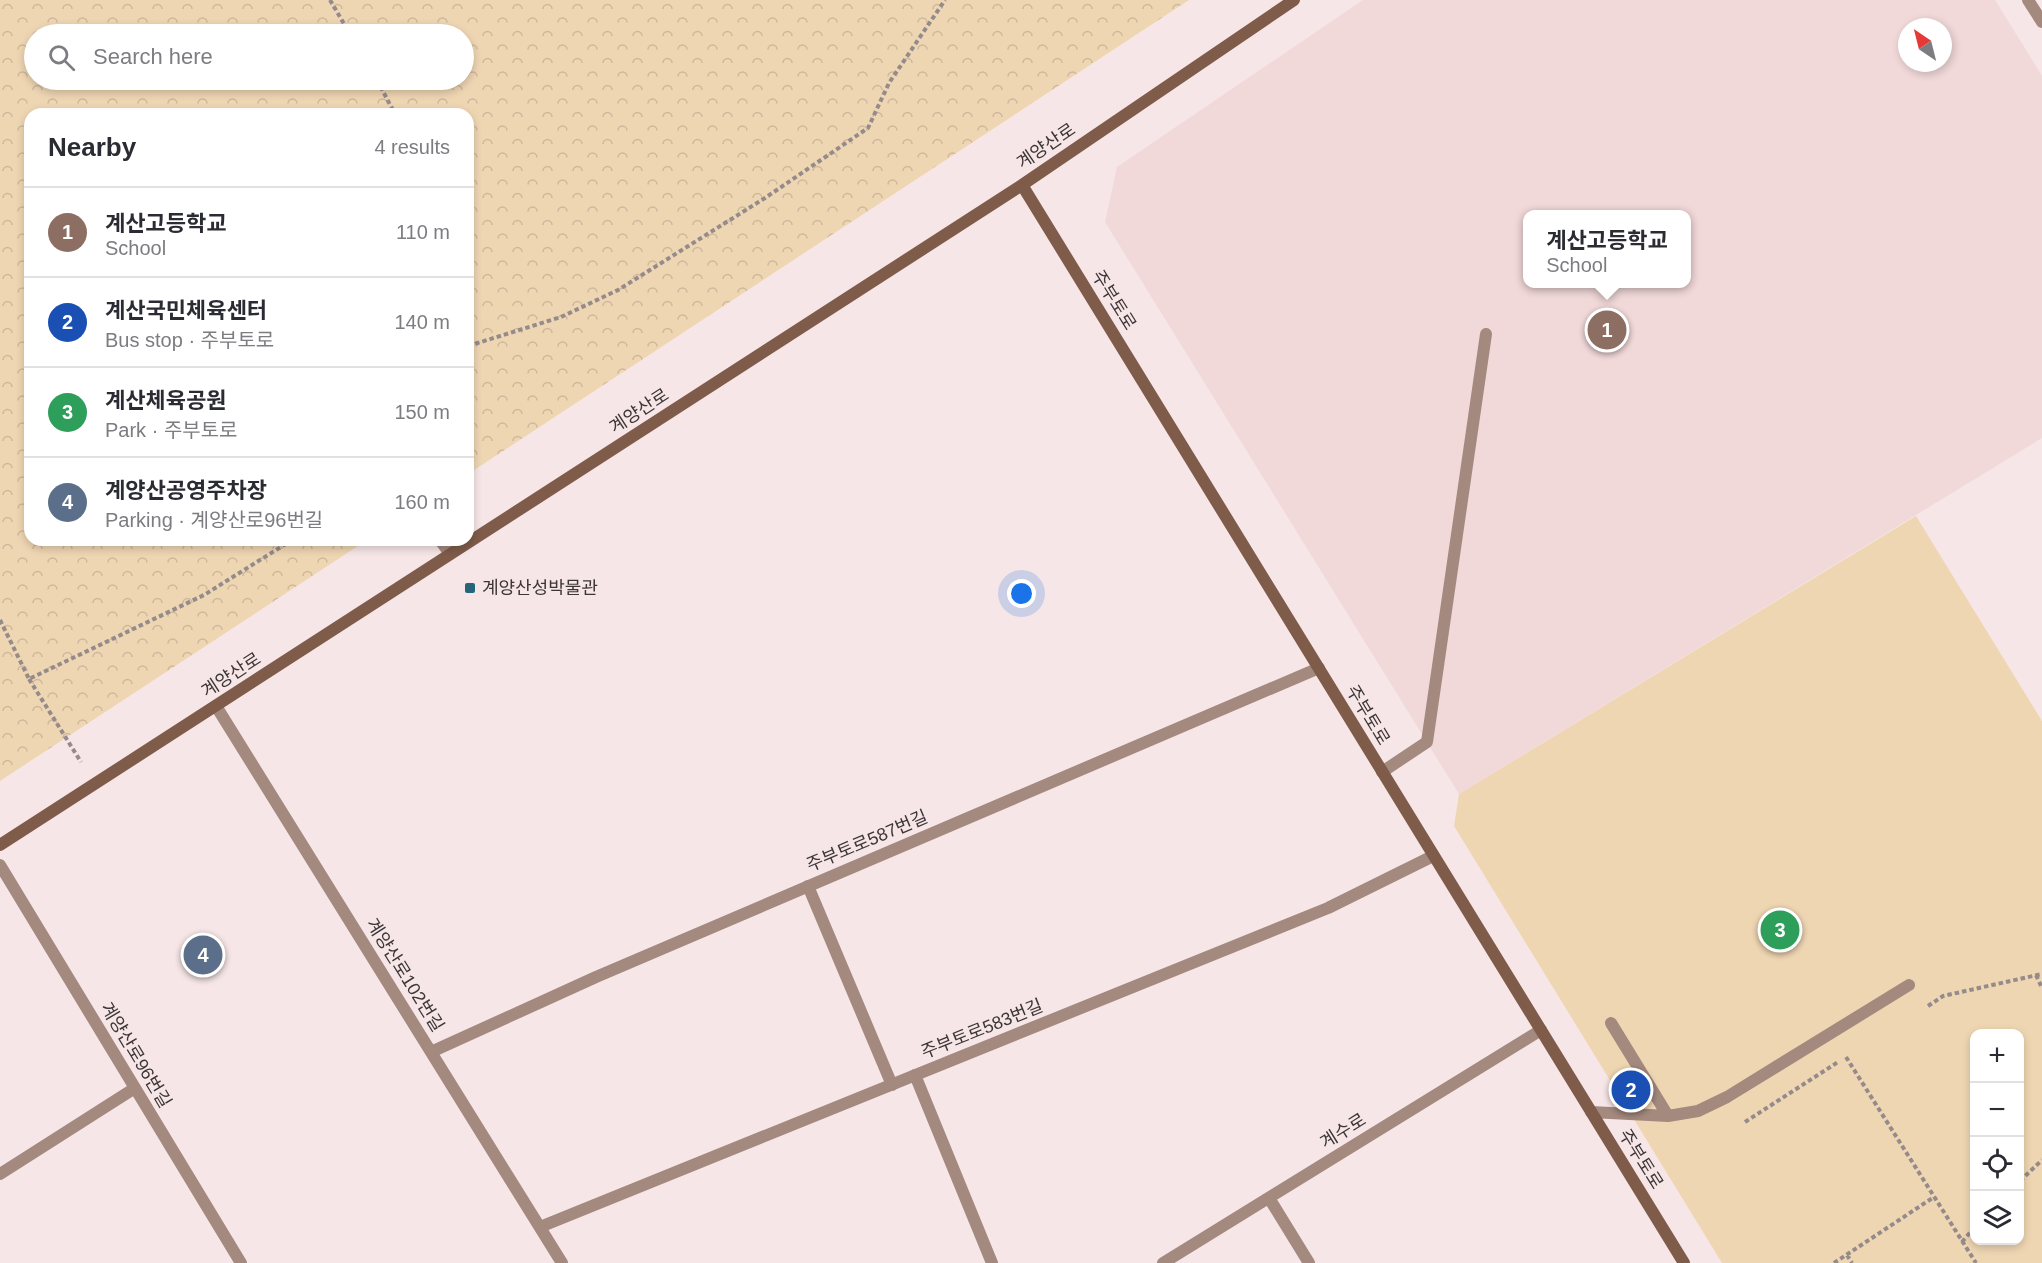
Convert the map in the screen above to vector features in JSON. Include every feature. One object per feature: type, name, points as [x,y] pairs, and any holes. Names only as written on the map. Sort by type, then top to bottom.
[{"type":"street","name":"계양산로","points":[[474,539],[1022,185],[1294,0]]},
{"type":"street","points":[[2028,0],[2042,22]]},
{"type":"street","name":"주부토로","points":[[1022,185],[1684,1263]]},
{"type":"street","points":[[1382,772],[1428,742],[1486,334]]},
{"type":"street","points":[[444,546],[450,554]]},
{"type":"street","name":"계양산로","points":[[0,845],[462,546]]},
{"type":"street","name":"주부토로587번길","points":[[431,1052],[596,977],[1319,668]]},
{"type":"street","name":"계양산로102번길","points":[[216,706],[562,1263]]},
{"type":"street","name":"주부토로583번길","points":[[540,1227],[1328,908],[1434,856]]},
{"type":"street","name":"계양산로96번길","points":[[0,865],[241,1263]]},
{"type":"street","points":[[808,886],[892,1085]]},
{"type":"street","points":[[1591,1112],[1668,1116],[1698,1111],[1727,1097],[1909,986]]},
{"type":"street","points":[[1611,1023],[1668,1116]]},
{"type":"street","name":"계수로","points":[[1163,1263],[1540,1030]]},
{"type":"street","points":[[915,1075],[992,1263]]},
{"type":"street","points":[[0,1174],[135,1088]]},
{"type":"street","points":[[1269,1198],[1309,1263]]},
{"type":"path","points":[[330,0],[344,24]]},
{"type":"path","points":[[474,344],[561,317],[618,290],[765,198],[868,128],[890,83],[945,0]]},
{"type":"path","points":[[382,90],[392,108]]},
{"type":"path","points":[[29,679],[204,595],[282,546]]},
{"type":"path","points":[[0,620],[29,679],[95,784]]},
{"type":"path","points":[[1924,1008],[1943,996],[2042,974]]},
{"type":"path","points":[[2036,975],[2042,988]]},
{"type":"path","points":[[1745,1122],[1856,1051]]},
{"type":"path","points":[[1846,1057],[1976,1263]]},
{"type":"path","points":[[2024,1176],[2042,1160]]},
{"type":"path","points":[[1834,1263],[1934,1197]]},
{"type":"path","points":[[1962,1242],[1970,1233]]},
{"type":"path","points":[[1847,1255],[1852,1263]]},
{"type":"shaded area","points":[[1363,0],[1995,0],[2042,76],[2042,438],[1459,794],[1105,222],[1117,167]]},
{"type":"green space","points":[[0,0],[1189,0],[474,470],[474,108],[24,108],[24,546],[358,546],[0,781]]},
{"type":"green space","points":[[1916,516],[2042,721],[2042,1263],[1722,1263],[1454,826],[1459,794]]},
{"type":"place","name":"계산고등학교","points":[[1607,330]]},
{"type":"place","name":"계양산성박물관","points":[[470,588]]},
{"type":"place","name":"계산체육공원","points":[[1780,930]]},
{"type":"place","name":"계양산공영주차장","points":[[203,955]]},
{"type":"place","name":"계산국민체육센터","points":[[1631,1090]]}]
